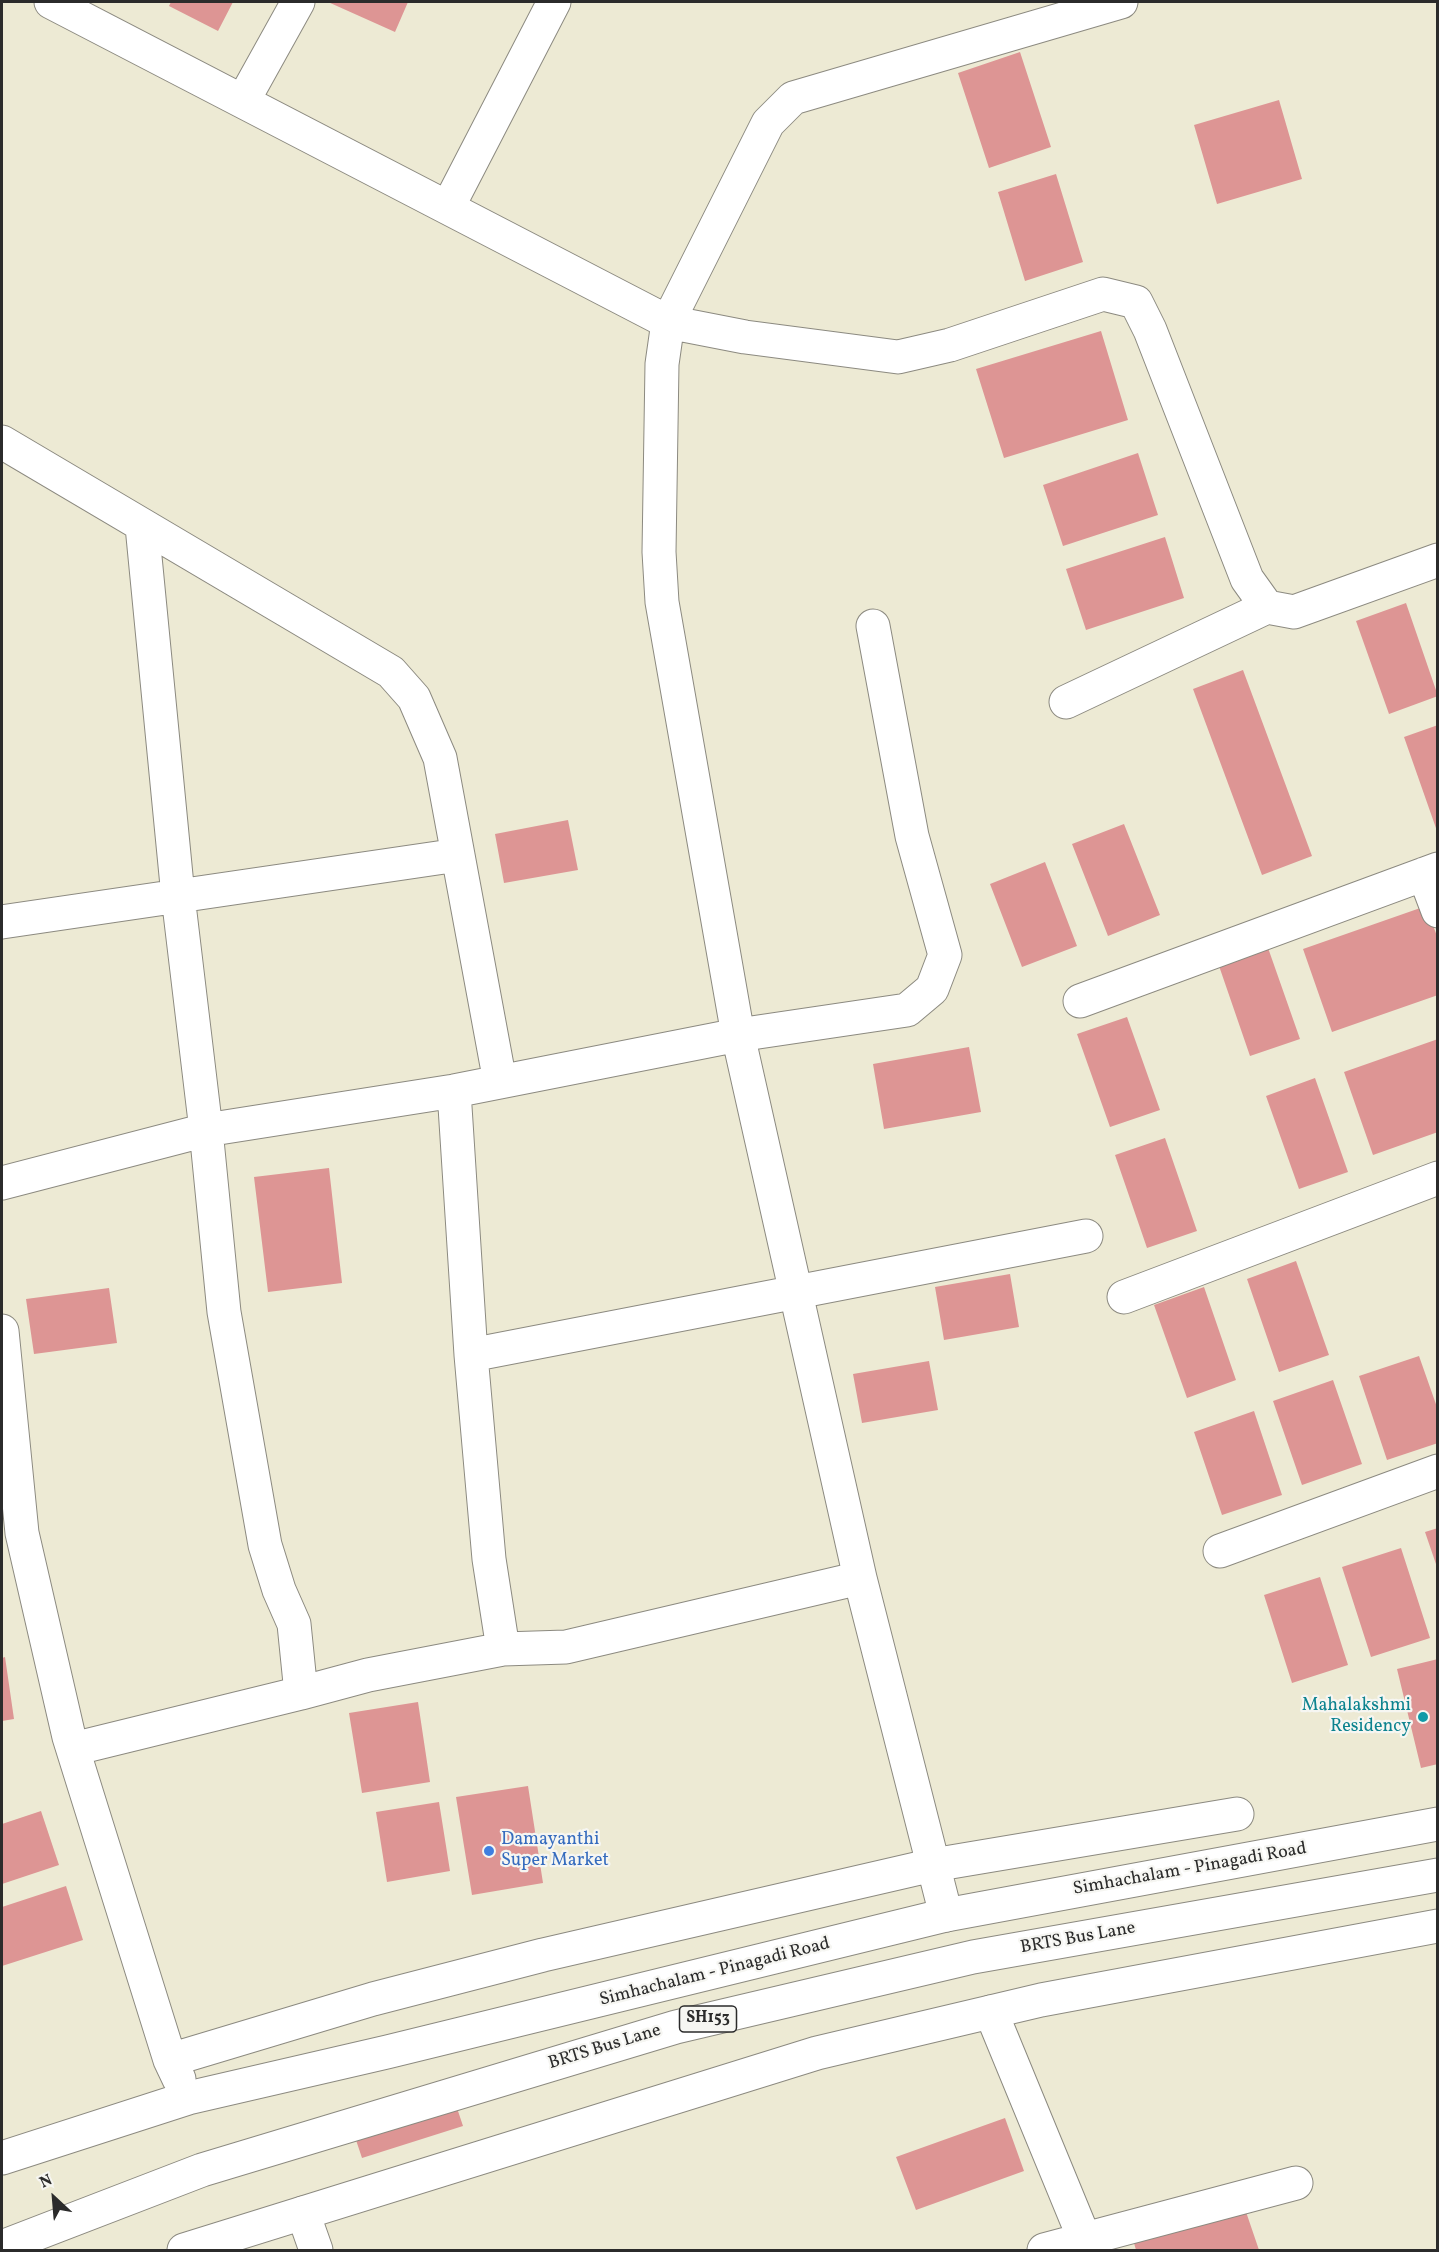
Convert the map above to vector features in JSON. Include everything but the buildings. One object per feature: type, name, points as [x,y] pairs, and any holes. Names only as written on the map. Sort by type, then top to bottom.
[{"type":"street","points":[[51,2],[668,322],[745,337],[898,357],[950,345],[1103,294],[1136,303],[1150,330],[1247,579],[1267,607]]},
{"type":"street","points":[[243,101],[298,2]]},
{"type":"street","points":[[448,207],[554,2]]},
{"type":"street","points":[[946,1915],[860,1578],[738,1035],[662,602],[659,552],[662,364],[668,322],[768,123],[793,98],[1121,2]]},
{"type":"street","points":[[2,442],[392,672],[414,698],[440,758],[500,1082]]},
{"type":"street","points":[[142,526],[178,896],[206,1130],[224,1312],[265,1545],[279,1590],[294,1624],[301,1694]]},
{"type":"street","points":[[1066,702],[1267,607],[1294,612],[1437,560]]},
{"type":"street","points":[[2,1183],[206,1130],[454,1091],[738,1035],[907,1010],[932,989],[945,956],[912,836],[873,626]]},
{"type":"street","points":[[2,922],[458,855]]},
{"type":"street","points":[[1080,1001],[1431,872],[1437,911]]},
{"type":"street","points":[[454,1091],[471,1355],[489,1559],[503,1649]]},
{"type":"street","points":[[1124,1297],[1437,1178]]},
{"type":"street","points":[[471,1355],[1086,1236]]},
{"type":"street","points":[[2,1331],[22,1533],[73,1749],[170,2060],[188,2098]]},
{"type":"street","points":[[1220,1551],[1437,1472]]},
{"type":"street","points":[[73,1749],[301,1694],[368,1675],[503,1649],[566,1647],[860,1578]]},
{"type":"street","points":[[170,2060],[373,2000],[543,1955],[933,1865],[1237,1814]]},
{"type":"street","name":"Simhachalam - Pinagadi Road","points":[[2,2158],[188,2098],[387,2052],[946,1915],[1437,1824]]},
{"type":"street","name":"BRTS Bus Lane","points":[[2,2247],[202,2170],[676,2027],[973,1957],[1437,1875]]},
{"type":"street","points":[[184,2250],[817,2053],[1041,2000],[1437,1926]]},
{"type":"street","points":[[991,2012],[1087,2245]]},
{"type":"street","points":[[1044,2250],[1087,2245],[1296,2183]]},
{"type":"street","points":[[303,2213],[316,2250]]},
{"type":"place","name":"Mahalakshmi Residency","points":[[1423,1717]]},
{"type":"place","name":"Damayanthi Super Market","points":[[489,1851]]}]
